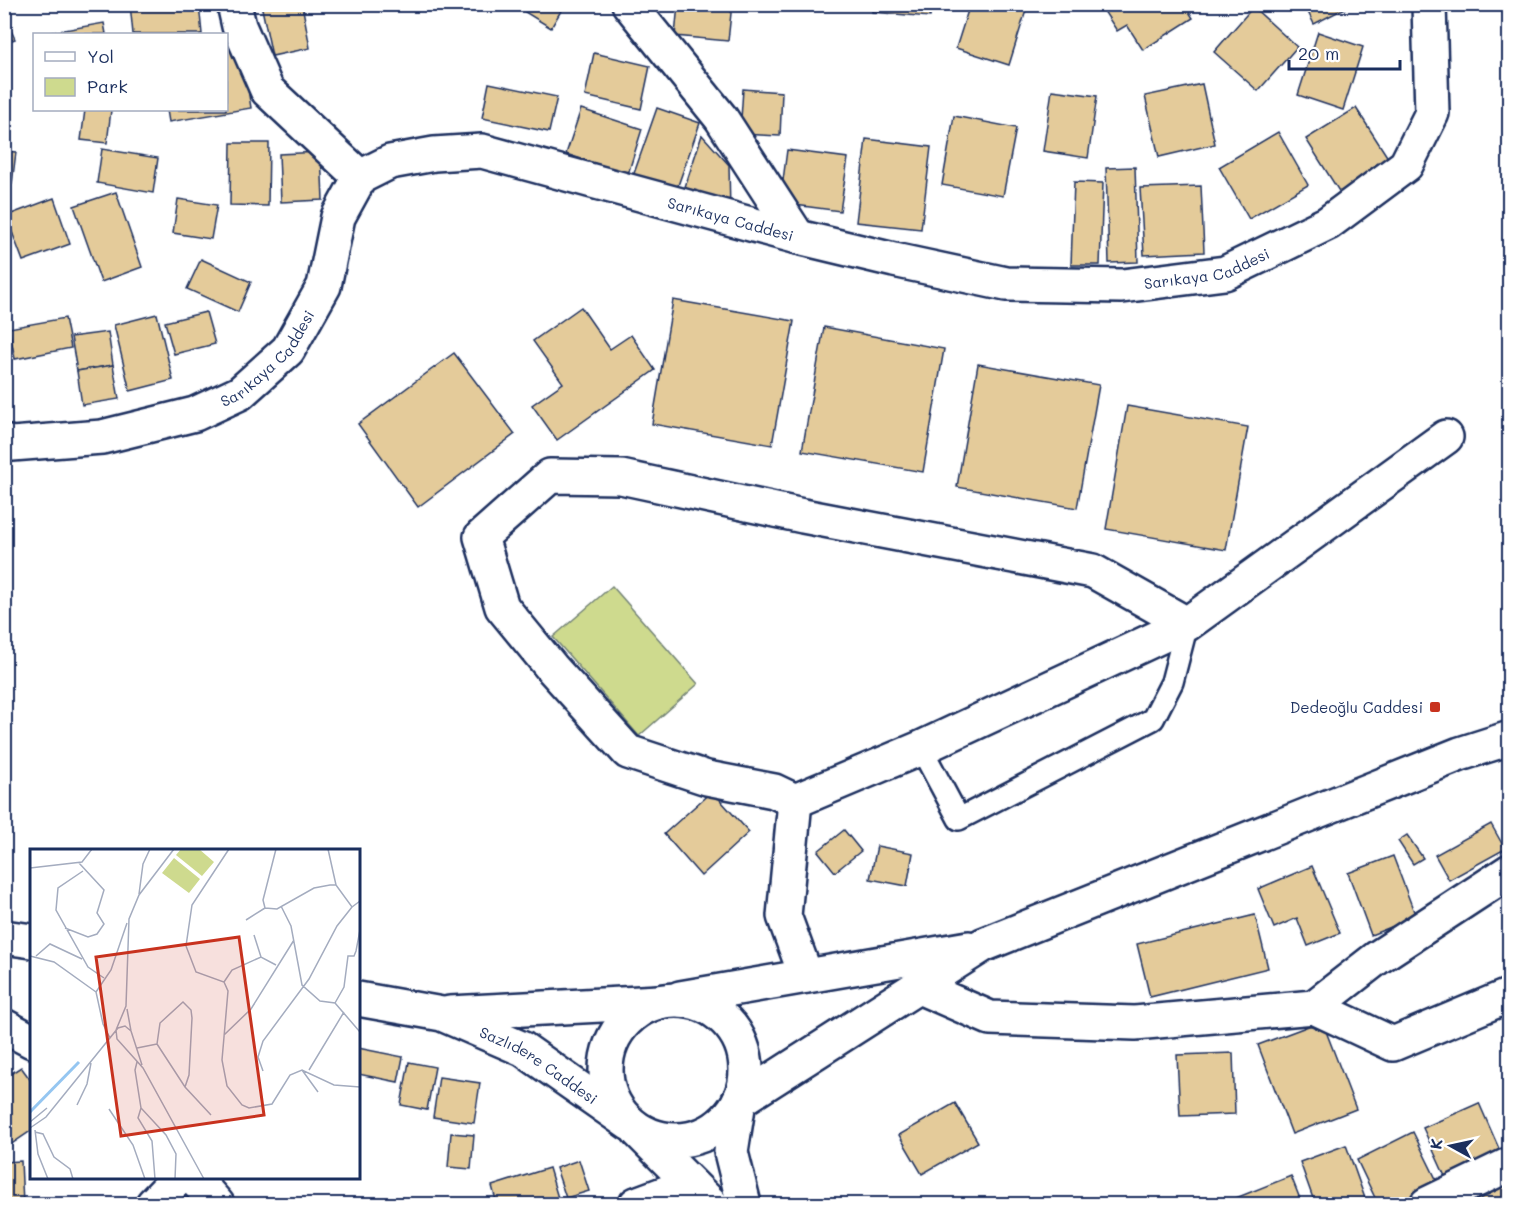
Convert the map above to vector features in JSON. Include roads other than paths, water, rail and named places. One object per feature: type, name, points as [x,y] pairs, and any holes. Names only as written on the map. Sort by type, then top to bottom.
[{"type":"street","points":[[234,4],[239,27],[267,90],[360,177]]},
{"type":"street","points":[[629,4],[721,118],[798,237]]},
{"type":"street","name":"Sarıkaya Caddesi","points":[[4,442],[12,444],[102,437],[195,414],[240,393],[288,350],[324,286],[338,217],[360,177],[390,162],[434,154],[482,151],[798,237],[1006,285],[1122,286],[1225,273],[1328,223],[1406,165],[1432,113],[1430,4]]},
{"type":"street","points":[[795,801],[921,748],[1187,624],[1446,437]]},
{"type":"street","points":[[795,801],[774,790],[707,778],[628,752],[552,668],[502,607],[481,537],[550,476],[621,477],[803,516],[1093,570],[1187,624]]},
{"type":"street","points":[[659,1002],[982,945],[1460,754],[1509,738]]},
{"type":"street","points":[[795,801],[784,916],[806,976]]},
{"type":"street","points":[[1314,1007],[1377,958],[1509,872]]},
{"type":"street","points":[[4,937],[30,941]]},
{"type":"street","points":[[744,1204],[731,1152],[739,1101],[982,945]]},
{"type":"street","points":[[919,987],[990,1018],[1135,1023],[1314,1007],[1393,1044],[1509,995]]},
{"type":"street","name":"Sazlıdere Caddesi","points":[[360,999],[442,1014],[523,1049],[630,1124],[648,1135],[669,1140],[690,1139],[710,1132],[727,1119],[739,1101],[746,1079],[745,1056],[737,1035],[723,1017],[704,1005],[681,1000],[442,1014]]},
{"type":"street","name":"Sazlıdere Caddesi","points":[[630,1124],[616,1107],[608,1086],[606,1065],[611,1044],[622,1025],[639,1011],[659,1002]]},
{"type":"street","points":[[4,1026],[30,1040]]},
{"type":"street","points":[[630,1124],[701,1194]]},
{"type":"street","points":[[1427,1204],[1509,1164]]},
{"type":"street","points":[[153,1204],[177,1179]]},
{"type":"street","points":[[195,1179],[217,1204]]},
{"type":"street","points":[[636,1204],[701,1194]]},
{"type":"lane","points":[[921,748],[959,819],[1153,719],[1172,682],[1187,624]]},
{"type":"place","name":"Dedeoğlu Caddesi","points":[[1435,707]]}]
